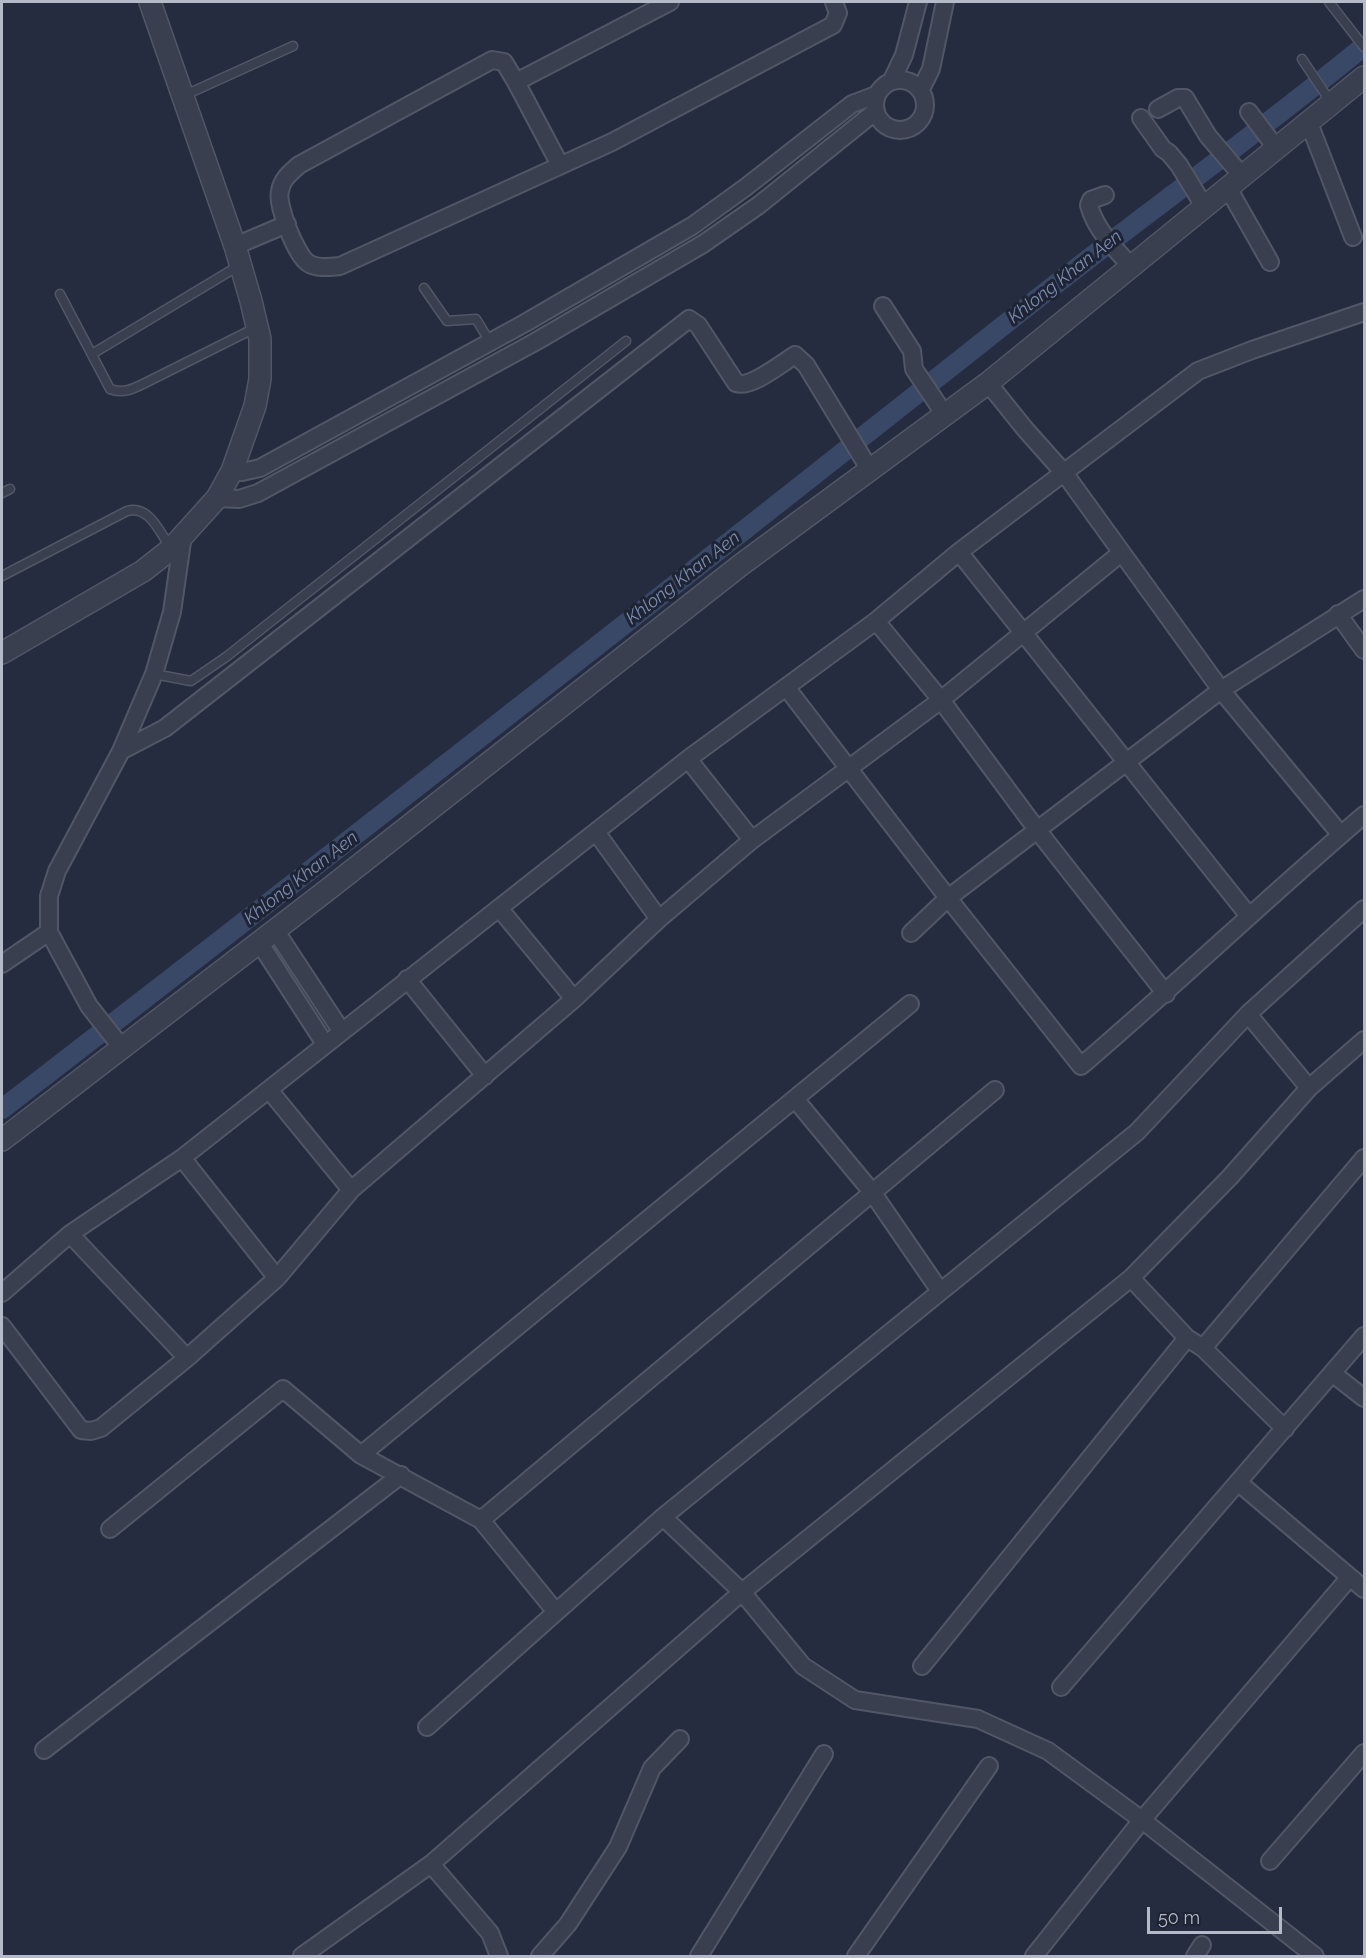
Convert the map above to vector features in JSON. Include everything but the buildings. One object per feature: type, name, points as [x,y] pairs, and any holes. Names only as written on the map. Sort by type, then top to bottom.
[{"type":"street","points":[[516,81],[670,2]]},
{"type":"street","points":[[560,165],[504,62],[492,60],[299,165],[285,178],[279,193],[280,209],[306,262],[319,267],[340,266],[612,142],[822,31],[837,19],[837,8],[834,2]]},
{"type":"street","points":[[892,80],[904,55],[918,2]]},
{"type":"street","points":[[921,89],[931,69],[945,2]]},
{"type":"street","points":[[2,653],[143,571],[177,542],[217,498],[232,471],[255,406],[260,378],[260,339],[257,327],[238,255],[153,4]]},
{"type":"street","points":[[2,1140],[118,1044],[267,936],[741,564],[865,461],[941,409],[988,383],[1125,260],[1199,199],[1234,176],[1273,143],[1309,123],[1330,101],[1365,77]]},
{"type":"street","points":[[217,498],[239,499],[258,493],[535,342],[703,244],[759,205],[876,103],[882,85],[892,80],[907,81],[921,89],[926,104],[924,112],[913,127],[901,130],[883,124],[876,103]]},
{"type":"street","points":[[1158,109],[1181,96],[1185,98],[1234,176],[1270,262]]},
{"type":"street","points":[[232,471],[242,472],[260,468],[525,323],[692,226],[746,188],[852,104],[876,103]]},
{"type":"street","points":[[1249,112],[1273,143]]},
{"type":"street","points":[[1141,118],[1163,149],[1179,165],[1199,199]]},
{"type":"street","points":[[1309,123],[1353,237]]},
{"type":"street","points":[[1105,195],[1093,199],[1089,205],[1100,229],[1125,260]]},
{"type":"street","points":[[238,255],[287,224]]},
{"type":"street","points":[[692,226],[703,244]]},
{"type":"street","points":[[883,306],[912,351],[914,369],[941,409]]},
{"type":"street","points":[[2,1293],[70,1234],[182,1158],[270,1091],[325,1044],[688,759],[876,621],[959,552],[1065,474],[1198,371],[1252,350],[1365,312]]},
{"type":"street","points":[[121,752],[165,728],[688,320],[698,325],[736,383],[741,385],[751,382],[795,355],[806,365],[865,461]]},
{"type":"street","points":[[525,323],[535,342]]},
{"type":"street","points":[[988,383],[1024,429],[1065,474],[1221,690],[1341,836]]},
{"type":"street","points":[[118,1044],[89,1005],[49,932],[49,896],[57,871],[121,752],[154,674],[172,612],[177,542]]},
{"type":"street","points":[[959,552],[1249,916]]},
{"type":"street","points":[[2,1326],[81,1430],[91,1431],[101,1428],[187,1358],[277,1278],[351,1190],[574,999],[659,919],[752,840],[850,770],[941,700],[1121,554]]},
{"type":"street","points":[[911,933],[948,898],[1221,690],[1365,599]]},
{"type":"street","points":[[1338,614],[1365,650]]},
{"type":"street","points":[[876,621],[941,700],[1038,831],[1166,994]]},
{"type":"street","points":[[786,687],[1081,1066],[1166,994],[1249,916],[1365,815]]},
{"type":"street","points":[[688,759],[752,840]]},
{"type":"street","points":[[597,832],[659,919]]},
{"type":"street","points":[[499,908],[574,999]]},
{"type":"street","points":[[427,1728],[663,1517],[1137,1132],[1248,1014],[1365,909]]},
{"type":"street","points":[[2,964],[49,932]]},
{"type":"street","points":[[267,936],[342,1032]]},
{"type":"street","points":[[267,936],[325,1044]]},
{"type":"street","points":[[407,979],[485,1076]]},
{"type":"street","points":[[361,1455],[910,1004]]},
{"type":"street","points":[[1248,1014],[1309,1088]]},
{"type":"street","points":[[302,1956],[431,1864],[742,1592],[1131,1278],[1230,1178],[1309,1088],[1365,1040]]},
{"type":"street","points":[[481,1520],[995,1090]]},
{"type":"street","points":[[270,1091],[351,1190]]},
{"type":"street","points":[[795,1098],[872,1192],[940,1291]]},
{"type":"street","points":[[182,1158],[277,1278]]},
{"type":"street","points":[[1203,1348],[1365,1158]]},
{"type":"street","points":[[70,1234],[187,1358]]},
{"type":"street","points":[[1131,1278],[1186,1338],[1203,1348],[1285,1429]]},
{"type":"street","points":[[1061,1687],[1365,1336]]},
{"type":"street","points":[[922,1666],[1186,1338]]},
{"type":"street","points":[[1332,1373],[1365,1398]]},
{"type":"street","points":[[110,1529],[283,1389],[361,1455],[402,1475],[481,1520],[556,1612]]},
{"type":"street","points":[[44,1750],[402,1475]]},
{"type":"street","points":[[1239,1483],[1365,1589]]},
{"type":"street","points":[[663,1517],[742,1592],[803,1666],[855,1700],[978,1719],[1048,1751],[1142,1820],[1315,1956]]},
{"type":"street","points":[[1034,1956],[1142,1820],[1350,1577]]},
{"type":"street","points":[[540,1956],[568,1923],[618,1847],[652,1768],[680,1739]]},
{"type":"street","points":[[1270,1861],[1365,1753]]},
{"type":"street","points":[[699,1956],[824,1754]]},
{"type":"street","points":[[856,1956],[989,1766]]},
{"type":"street","points":[[431,1864],[490,1933],[499,1956]]},
{"type":"lane","points":[[1329,2],[1365,47]]},
{"type":"lane","points":[[183,96],[293,46]]},
{"type":"lane","points":[[1304,63],[1330,101]]},
{"type":"lane","points":[[92,354],[238,255]]},
{"type":"lane","points":[[424,288],[447,321],[476,320],[490,342]]},
{"type":"lane","points":[[60,294],[110,390],[126,391],[257,327]]},
{"type":"lane","points":[[154,674],[191,681],[226,657],[626,341]]},
{"type":"lane","points":[[2,493],[10,489]]},
{"type":"lane","points":[[2,576],[127,510],[136,508],[144,511],[177,542]]},
{"type":"waterway","name":"Khlong Khan Aen","points":[[2,1109],[516,709],[1070,273],[1364,46]]}]
